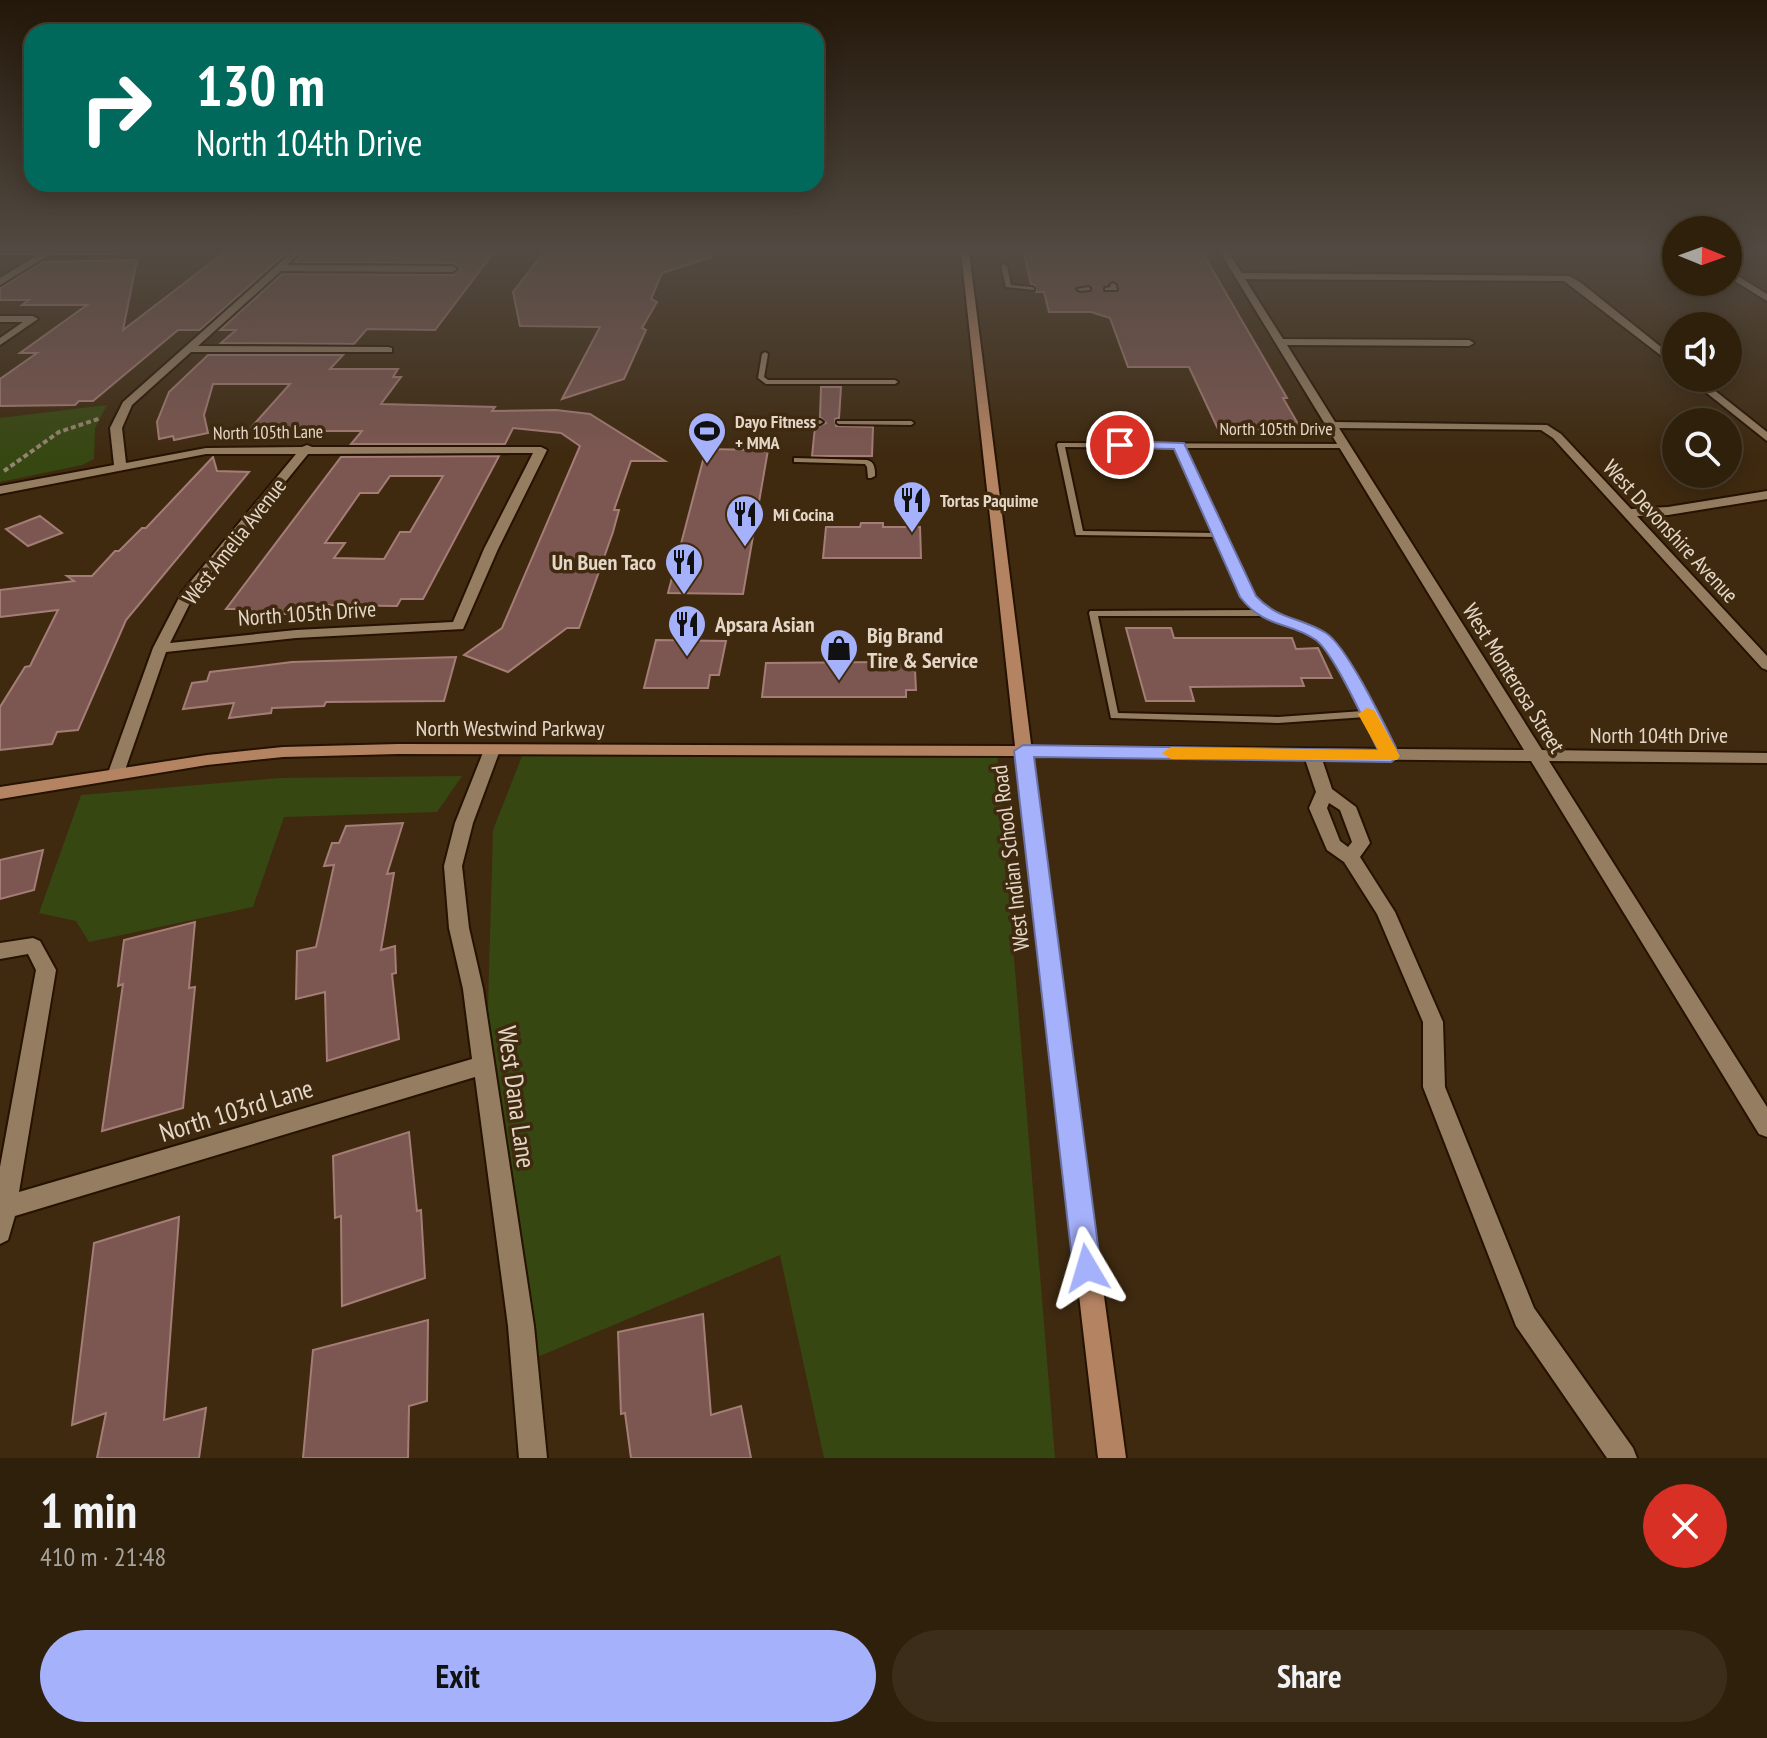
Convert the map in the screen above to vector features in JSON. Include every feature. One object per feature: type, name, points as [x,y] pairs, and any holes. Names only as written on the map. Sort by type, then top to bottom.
[{"type":"main road","name":"West Indian School Road","points":[[973,320],[1023,751],[1112,1458]]},
{"type":"main road","name":"North Westwind Parkway","points":[[0,793],[116,773],[283,752],[1023,751]]},
{"type":"street","points":[[0,342],[32,320]]},
{"type":"street","points":[[120,466],[115,434],[122,410],[219,320]]},
{"type":"street","name":"West Monterosa Street","points":[[1266,320],[1767,1127]]},
{"type":"street","points":[[1622,320],[1662,353]]},
{"type":"street","points":[[1280,342],[1469,343]]},
{"type":"street","points":[[186,349],[388,350]]},
{"type":"street","points":[[1710,392],[1767,438]]},
{"type":"street","name":"North 105th Drive","points":[[1332,425],[1543,427]]},
{"type":"street","name":"West Devonshire Avenue","points":[[1543,427],[1557,436],[1767,665]]},
{"type":"street","name":"North 105th Lane","points":[[0,490],[206,451],[307,448],[541,450],[491,549],[458,626]]},
{"type":"street","name":"West Amelia Avenue","points":[[116,773],[160,648],[189,592],[307,448]]},
{"type":"street","points":[[1626,513],[1668,511],[1767,495]]},
{"type":"street","name":"North 105th Drive","points":[[160,648],[296,634],[458,626]]},
{"type":"street","name":"West Dana Lane","points":[[492,750],[464,823],[453,866],[459,928],[473,989],[521,1326],[533,1458]]},
{"type":"street","name":"North 104th Drive","points":[[1023,751],[1767,758]]},
{"type":"street","points":[[1312,755],[1325,792],[1347,807],[1361,843],[1350,857]]},
{"type":"street","points":[[1325,792],[1318,808],[1333,845],[1350,857],[1386,912],[1433,1022],[1434,1087],[1525,1317],[1623,1458]]},
{"type":"street","points":[[1324,823],[1353,822]]},
{"type":"street","points":[[0,951],[33,946],[46,970],[0,1232]]},
{"type":"street","name":"North 103rd Lane","points":[[4,1208],[483,1065]]},
{"type":"lane","points":[[765,354],[761,378],[766,382],[895,382]]},
{"type":"lane","points":[[803,422],[820,422]]},
{"type":"lane","points":[[839,422],[911,423]]},
{"type":"lane","name":"North 105th Drive","points":[[1219,535],[1079,533],[1061,445],[1345,446]]},
{"type":"lane","points":[[1179,446],[1248,597],[1263,613]]},
{"type":"lane","points":[[797,460],[867,462],[871,467],[871,476]]},
{"type":"lane","points":[[1367,714],[1278,720],[1114,716],[1093,613],[1263,613],[1323,637],[1354,683],[1367,714],[1391,756]]},
{"type":"path","points":[[0,474],[59,432],[101,418]]},
{"type":"green space","points":[[107,405],[95,428],[94,459],[82,465],[0,482],[0,418]]},
{"type":"green space","points":[[524,751],[997,751],[1055,1458],[824,1458],[780,1255],[523,1363],[486,1078],[493,830]]},
{"type":"green space","points":[[462,776],[437,812],[284,817],[253,907],[89,942],[76,921],[39,913],[81,795],[279,778]]},
{"type":"building","points":[[66,320],[125,320],[123,330],[136,320],[211,320],[200,330],[178,330],[93,401],[79,401],[75,405],[0,406],[0,379],[37,353],[20,353]]},
{"type":"building","points":[[231,320],[443,320],[435,330],[367,329],[354,344],[221,343],[236,330],[220,330]]},
{"type":"building","points":[[519,320],[647,320],[642,328],[646,330],[624,379],[562,399],[600,327],[520,326]]},
{"type":"building","points":[[1111,320],[1242,320],[1287,398],[1283,398],[1301,429],[1218,429],[1189,367],[1128,367]]},
{"type":"building","points":[[208,355],[343,355],[330,369],[398,369],[393,377],[401,377],[381,404],[495,407],[492,411],[556,410],[590,414],[665,461],[631,461],[614,510],[619,510],[613,532],[579,628],[567,628],[508,672],[464,655],[502,628],[580,446],[561,433],[513,428],[505,444],[351,444],[362,431],[248,431],[290,384],[213,384],[204,415],[208,433],[174,440],[173,436],[159,439],[157,422],[169,392]]},
{"type":"building","points":[[821,387],[841,387],[836,426],[873,427],[872,456],[812,456],[815,427],[826,423],[820,417]]},
{"type":"building","points":[[706,449],[768,450],[743,594],[668,593]]},
{"type":"building","points":[[499,456],[423,599],[401,599],[397,606],[305,605],[300,614],[246,614],[250,609],[226,609],[341,457]],"holes":[[[390,476],[443,476],[410,532],[400,532],[384,559],[334,558],[345,543],[325,543],[360,493],[378,493]]]},
{"type":"building","points":[[213,457],[217,471],[249,472],[126,620],[78,730],[57,732],[52,744],[0,750],[0,707],[25,667],[30,666],[58,610],[0,617],[0,590],[74,581],[67,576],[92,576],[115,551],[146,528]]},
{"type":"building","points":[[40,516],[62,533],[28,546],[6,529]]},
{"type":"building","points":[[861,523],[883,523],[883,527],[920,527],[921,558],[823,558],[826,527],[860,527]]},
{"type":"building","points":[[1126,628],[1171,628],[1174,638],[1292,638],[1296,649],[1318,648],[1332,678],[1301,678],[1304,686],[1190,687],[1194,701],[1146,701]]},
{"type":"building","name":"Apsara Asian","points":[[656,640],[726,641],[719,675],[710,675],[708,688],[644,688]]},
{"type":"building","points":[[456,657],[444,701],[326,702],[324,706],[272,708],[271,713],[229,718],[234,703],[183,709],[192,683],[207,681],[210,672],[292,662]]},
{"type":"building","name":"Big Brand Tire & Service","points":[[902,662],[915,670],[916,690],[906,690],[906,697],[762,697],[766,663]]},
{"type":"building","points":[[403,823],[387,874],[394,873],[381,950],[395,946],[396,973],[392,974],[399,1039],[327,1061],[325,992],[296,999],[297,951],[316,947],[334,865],[324,866],[332,843],[339,843],[346,826]]},
{"type":"building","points":[[43,850],[34,890],[0,899],[0,860]]},
{"type":"building","points":[[195,922],[189,988],[195,987],[183,1108],[102,1131],[123,984],[118,986],[124,940]]},
{"type":"building","points":[[409,1132],[417,1211],[421,1210],[425,1278],[342,1306],[341,1216],[335,1218],[333,1156]]},
{"type":"building","points":[[179,1217],[164,1420],[206,1408],[199,1458],[97,1458],[106,1413],[72,1425],[94,1243]]},
{"type":"building","points":[[703,1314],[711,1415],[741,1406],[751,1458],[631,1458],[625,1413],[621,1414],[618,1332]]},
{"type":"building","points":[[428,1320],[427,1401],[409,1406],[408,1458],[303,1458],[313,1350]]},
{"type":"slow traffic","points":[[1171,753],[1391,756],[1367,714]]},
{"type":"place","name":"Dayo Fitness + MMA","points":[[707,465]]},
{"type":"place","name":"Tortas Paquime","points":[[912,534]]},
{"type":"place","name":"Mi Cocina","points":[[745,548]]},
{"type":"place","name":"Un Buen Taco","points":[[684,596]]},
{"type":"place","name":"Apsara Asian","points":[[687,658]]},
{"type":"place","name":"Big Brand Tire & Service","points":[[839,682]]},
{"type":"route","points":[[1087,1268],[1023,751],[1391,756],[1367,714],[1354,683],[1323,637],[1263,613],[1248,597],[1179,446],[1120,445]]}]
